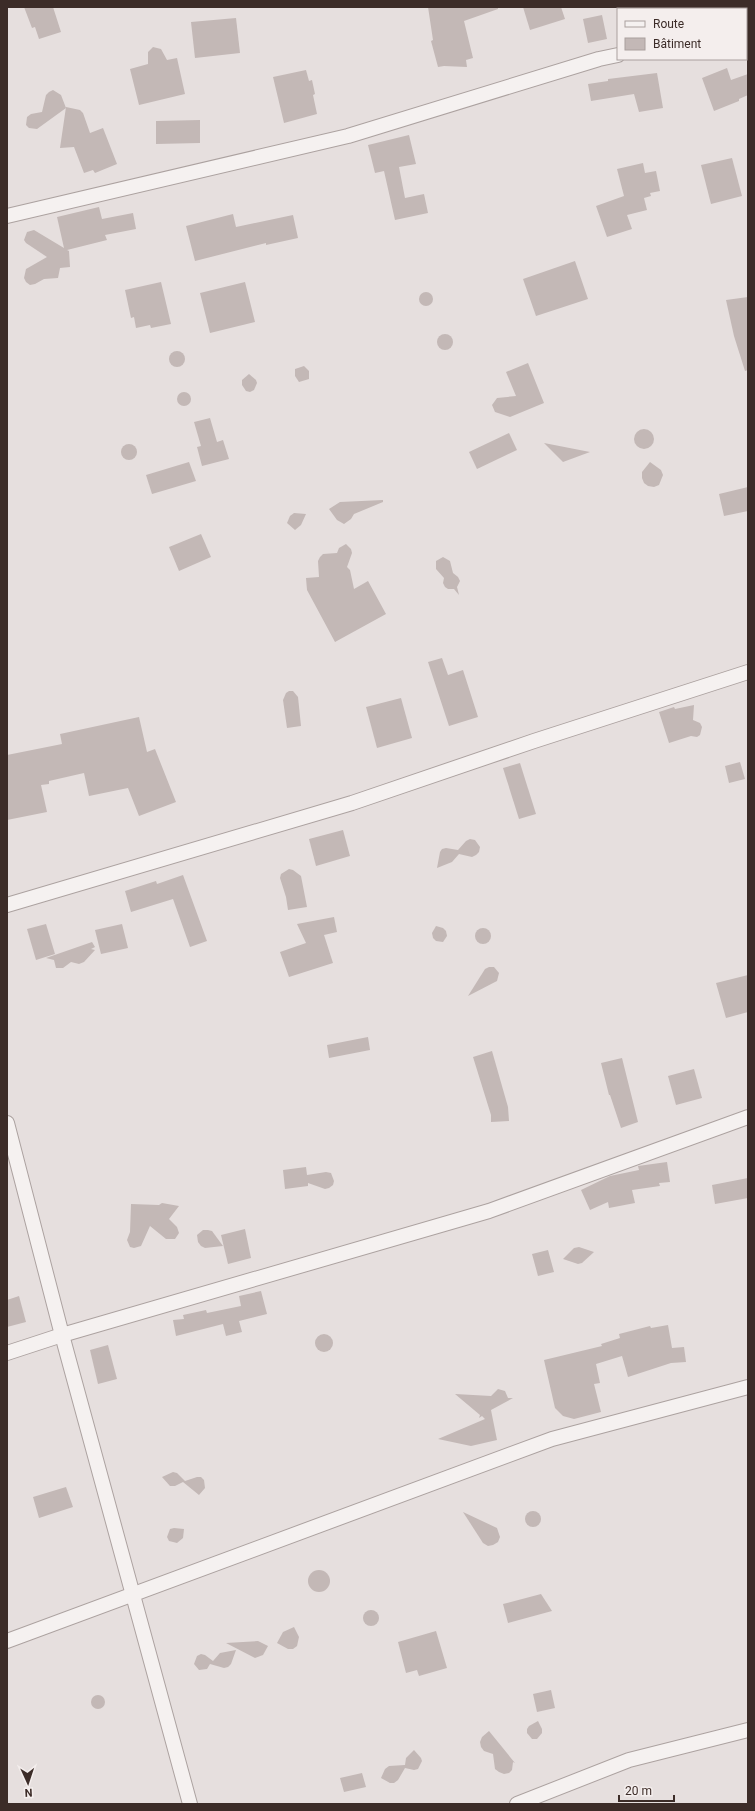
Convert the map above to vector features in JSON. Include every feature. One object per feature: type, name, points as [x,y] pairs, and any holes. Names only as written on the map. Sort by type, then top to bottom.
[{"type":"street","points":[[7,216],[348,136],[599,59],[617,55]]},
{"type":"street","points":[[7,905],[352,803],[534,741],[748,672]]},
{"type":"street","points":[[7,1353],[62,1335],[489,1212],[748,1117]]},
{"type":"street","points":[[7,1123],[62,1335],[190,1804]]},
{"type":"street","points":[[7,1641],[552,1439],[748,1387]]},
{"type":"street","points":[[517,1804],[628,1760],[748,1730]]},
{"type":"building","points":[[24,7],[53,7],[61,32],[39,39],[35,27],[32,28]]},
{"type":"building","points":[[428,7],[498,7],[498,9],[464,21],[473,58],[466,60],[467,67],[438,67],[431,41],[433,40]]},
{"type":"building","points":[[523,7],[561,7],[565,19],[530,30]]},
{"type":"building","points":[[602,15],[607,39],[588,43],[583,19]]},
{"type":"building","points":[[236,18],[240,53],[195,58],[191,22]]},
{"type":"building","points":[[153,47],[161,49],[167,60],[177,58],[185,94],[139,105],[130,69],[148,64],[148,52]]},
{"type":"building","points":[[727,68],[731,80],[748,74],[748,95],[739,99],[739,101],[714,111],[702,78]]},
{"type":"building","points":[[306,70],[309,81],[312,80],[317,114],[284,123],[273,77]]},
{"type":"building","points":[[657,73],[663,108],[639,112],[634,94],[591,101],[588,84],[608,81],[608,79]]},
{"type":"building","points":[[53,90],[61,95],[66,108],[37,129],[29,128],[26,125],[27,117],[31,114],[42,112],[46,95]]},
{"type":"building","points":[[66,107],[80,110],[83,113],[90,133],[103,128],[117,164],[95,173],[93,170],[84,173],[74,147],[60,148]]},
{"type":"building","points":[[200,120],[200,143],[156,144],[156,121]]},
{"type":"building","points":[[409,135],[416,164],[399,167],[405,198],[424,194],[428,213],[395,220],[384,171],[375,173],[368,145]]},
{"type":"building","points":[[732,158],[742,196],[711,204],[701,165]]},
{"type":"building","points":[[643,163],[645,173],[656,171],[660,191],[650,193],[651,196],[644,198],[647,210],[627,215],[632,229],[607,237],[596,206],[624,196],[617,169]]},
{"type":"building","points":[[99,207],[102,219],[133,213],[136,229],[105,235],[107,240],[67,250],[69,251],[70,267],[60,268],[58,278],[44,279],[30,285],[26,282],[24,278],[26,269],[47,257],[26,243],[24,240],[27,232],[34,230],[64,248],[57,217]]},
{"type":"building","points":[[233,214],[236,227],[293,215],[298,238],[266,245],[266,243],[195,261],[186,226]]},
{"type":"building","points":[[575,261],[588,299],[536,316],[523,279]]},
{"type":"building","points":[[161,282],[171,324],[151,328],[150,325],[136,328],[134,317],[131,318],[125,290]]},
{"type":"building","points":[[245,282],[255,322],[210,333],[200,293]]},
{"type":"building","points":[[423,292],[429,292],[433,296],[433,302],[429,306],[423,306],[419,302],[419,296]]},
{"type":"building","points":[[748,297],[748,370],[745,371],[734,336],[726,300]]},
{"type":"building","points":[[445,334],[452,339],[453,342],[448,349],[445,350],[438,345],[437,342],[442,335]]},
{"type":"building","points":[[174,351],[180,351],[185,356],[183,365],[180,367],[174,367],[169,362],[169,356]]},
{"type":"building","points":[[528,363],[544,403],[510,417],[495,412],[492,405],[497,398],[516,396],[506,372]]},
{"type":"building","points":[[304,366],[309,371],[309,379],[299,382],[295,376],[295,369]]},
{"type":"building","points":[[249,374],[256,380],[257,383],[254,390],[250,392],[246,391],[242,385],[242,380]]},
{"type":"building","points":[[181,392],[187,392],[191,396],[191,402],[187,406],[181,406],[177,402],[177,396]]},
{"type":"building","points":[[210,418],[217,442],[223,440],[229,459],[202,466],[197,447],[201,446],[194,422]]},
{"type":"building","points":[[644,429],[651,432],[654,439],[651,446],[644,449],[637,446],[634,439],[637,432]]},
{"type":"building","points":[[509,433],[517,450],[477,469],[469,452]]},
{"type":"building","points":[[544,443],[590,452],[563,462]]},
{"type":"building","points":[[129,444],[135,446],[137,452],[135,458],[129,460],[123,458],[121,452],[123,446]]},
{"type":"building","points":[[189,462],[196,481],[152,494],[146,475]]},
{"type":"building","points":[[650,462],[661,470],[663,475],[659,485],[654,487],[648,486],[644,483],[642,478],[642,472]]},
{"type":"building","points":[[748,487],[748,511],[724,516],[719,494]]},
{"type":"building","points":[[383,500],[383,502],[354,514],[351,519],[344,524],[337,520],[329,509],[340,502]]},
{"type":"building","points":[[294,513],[306,514],[301,525],[295,530],[287,523],[290,516]]},
{"type":"building","points":[[201,534],[211,557],[179,571],[169,547]]},
{"type":"building","points":[[346,544],[351,549],[352,553],[347,567],[350,570],[354,589],[368,581],[386,614],[335,642],[307,590],[306,578],[319,577],[318,561],[320,557],[323,554],[337,553],[339,548]]},
{"type":"building","points":[[443,557],[450,561],[453,573],[460,581],[457,587],[459,595],[454,589],[448,589],[445,587],[443,583],[444,578],[436,569],[436,561]]},
{"type":"building","points":[[442,658],[448,675],[463,670],[478,717],[449,726],[428,662]]},
{"type":"building","points":[[293,691],[298,697],[301,726],[287,728],[283,700],[286,693]]},
{"type":"building","points":[[401,698],[412,738],[377,748],[366,707]]},
{"type":"building","points":[[694,705],[693,720],[700,723],[702,727],[700,735],[697,737],[691,736],[669,743],[659,712],[674,707],[675,709]]},
{"type":"building","points":[[139,717],[147,752],[155,749],[176,802],[139,816],[128,788],[89,796],[84,773],[49,781],[49,784],[41,785],[47,812],[7,820],[7,755],[62,744],[60,734]]},
{"type":"building","points":[[740,762],[745,779],[729,783],[725,766]]},
{"type":"building","points":[[520,763],[536,814],[519,819],[503,768]]},
{"type":"building","points":[[343,830],[350,856],[316,866],[309,839]]},
{"type":"building","points":[[470,839],[475,840],[480,847],[479,852],[476,855],[472,857],[459,854],[452,862],[437,868],[442,849],[446,848],[458,850],[466,841]]},
{"type":"building","points":[[289,869],[301,876],[307,907],[288,910],[286,897],[280,878],[281,874]]},
{"type":"building","points":[[183,875],[207,941],[190,947],[173,899],[131,912],[125,891],[156,881],[157,884]]},
{"type":"building","points":[[334,917],[337,932],[324,935],[333,963],[289,977],[280,952],[306,943],[297,924]]},
{"type":"building","points":[[46,924],[55,954],[36,960],[27,929]]},
{"type":"building","points":[[122,924],[128,948],[101,954],[95,930]]},
{"type":"building","points":[[436,926],[443,928],[446,931],[447,936],[443,942],[436,941],[433,938],[432,933]]},
{"type":"building","points":[[480,928],[486,928],[491,933],[489,942],[486,944],[480,944],[475,939],[475,933]]},
{"type":"building","points":[[92,942],[95,947],[91,949],[95,950],[84,962],[79,964],[71,962],[63,968],[56,968],[54,960],[46,958]]},
{"type":"building","points":[[494,967],[499,973],[497,981],[468,996],[485,969]]},
{"type":"building","points":[[748,975],[748,1012],[726,1018],[716,983]]},
{"type":"building","points":[[368,1037],[370,1050],[329,1058],[327,1045]]},
{"type":"building","points":[[492,1051],[508,1107],[509,1121],[491,1122],[491,1115],[473,1057]]},
{"type":"building","points":[[622,1058],[638,1122],[621,1128],[609,1095],[601,1063]]},
{"type":"building","points":[[694,1069],[702,1098],[676,1105],[668,1076]]},
{"type":"building","points":[[667,1162],[670,1182],[659,1183],[660,1186],[632,1190],[635,1203],[609,1208],[608,1202],[590,1210],[581,1190],[610,1176],[639,1170],[638,1166]]},
{"type":"building","points":[[306,1167],[307,1175],[326,1172],[331,1173],[334,1181],[333,1185],[325,1189],[308,1183],[308,1186],[285,1189],[283,1170]]},
{"type":"building","points":[[748,1178],[748,1198],[715,1204],[712,1185]]},
{"type":"building","points":[[162,1203],[179,1206],[169,1219],[177,1227],[179,1233],[175,1239],[166,1239],[150,1226],[141,1246],[134,1248],[130,1247],[127,1240],[130,1232],[131,1204],[159,1205]]},
{"type":"building","points":[[245,1229],[251,1258],[228,1264],[221,1235]]},
{"type":"building","points":[[203,1230],[212,1231],[223,1246],[205,1248],[201,1246],[198,1242],[197,1235]]},
{"type":"building","points":[[579,1247],[594,1252],[582,1263],[578,1264],[563,1259],[574,1248]]},
{"type":"building","points":[[548,1250],[554,1272],[538,1276],[532,1254]]},
{"type":"building","points":[[261,1291],[267,1314],[239,1321],[242,1332],[226,1336],[223,1324],[176,1336],[173,1320],[184,1319],[183,1315],[206,1310],[207,1313],[241,1306],[239,1296]]},
{"type":"building","points":[[19,1296],[26,1322],[7,1327],[7,1300]]},
{"type":"building","points":[[668,1325],[672,1348],[684,1347],[686,1362],[671,1363],[628,1377],[622,1356],[596,1364],[600,1383],[594,1384],[601,1412],[574,1419],[563,1416],[555,1408],[544,1360],[602,1346],[601,1344],[620,1338],[619,1334],[650,1326],[651,1328]]},
{"type":"building","points":[[324,1334],[328,1335],[332,1339],[332,1347],[328,1351],[324,1352],[320,1351],[316,1347],[315,1343],[316,1339],[320,1335]]},
{"type":"building","points":[[108,1345],[117,1379],[98,1384],[90,1350]]},
{"type":"building","points":[[498,1389],[505,1391],[508,1398],[513,1398],[491,1410],[497,1440],[471,1446],[438,1439],[485,1419],[482,1416],[479,1418],[480,1415],[455,1394],[491,1396]]},
{"type":"building","points":[[173,1472],[177,1473],[185,1481],[201,1477],[204,1480],[205,1488],[199,1495],[183,1482],[175,1486],[170,1486],[162,1477]]},
{"type":"building","points":[[66,1487],[73,1507],[39,1518],[33,1497]]},
{"type":"building","points":[[533,1511],[539,1513],[541,1519],[539,1525],[533,1527],[527,1525],[525,1519],[527,1513]]},
{"type":"building","points":[[463,1512],[497,1528],[500,1537],[498,1542],[488,1546],[483,1543]]},
{"type":"building","points":[[170,1529],[184,1529],[183,1538],[177,1543],[169,1541],[167,1537]]},
{"type":"building","points":[[319,1570],[327,1573],[330,1581],[327,1589],[319,1592],[311,1589],[308,1581],[311,1573]]},
{"type":"building","points":[[541,1594],[552,1611],[508,1623],[503,1604]]},
{"type":"building","points":[[371,1610],[377,1612],[379,1618],[377,1624],[371,1626],[365,1624],[363,1618],[365,1612]]},
{"type":"building","points":[[294,1627],[299,1637],[297,1646],[293,1649],[288,1649],[277,1643],[283,1632]]},
{"type":"building","points":[[436,1631],[447,1668],[419,1676],[417,1670],[406,1673],[398,1642]]},
{"type":"building","points":[[258,1641],[268,1646],[263,1655],[255,1658],[226,1643]]},
{"type":"building","points":[[236,1650],[231,1664],[228,1667],[224,1668],[210,1664],[207,1669],[199,1670],[194,1664],[197,1656],[201,1654],[213,1661],[220,1653]]},
{"type":"building","points":[[551,1690],[555,1708],[537,1712],[533,1694]]},
{"type":"building","points":[[95,1695],[101,1695],[105,1699],[105,1705],[101,1709],[95,1709],[91,1705],[91,1699]]},
{"type":"building","points":[[538,1721],[542,1729],[542,1733],[537,1739],[532,1739],[527,1733],[527,1729],[529,1726]]},
{"type":"building","points":[[489,1731],[515,1763],[513,1762],[512,1770],[509,1773],[504,1774],[495,1769],[493,1754],[484,1751],[481,1747],[480,1742],[482,1737]]},
{"type":"building","points":[[414,1750],[422,1761],[418,1769],[414,1770],[405,1768],[398,1780],[394,1783],[390,1783],[381,1778],[385,1769],[389,1766],[405,1765],[406,1758]]},
{"type":"building","points":[[362,1773],[366,1787],[344,1792],[340,1778]]}]
